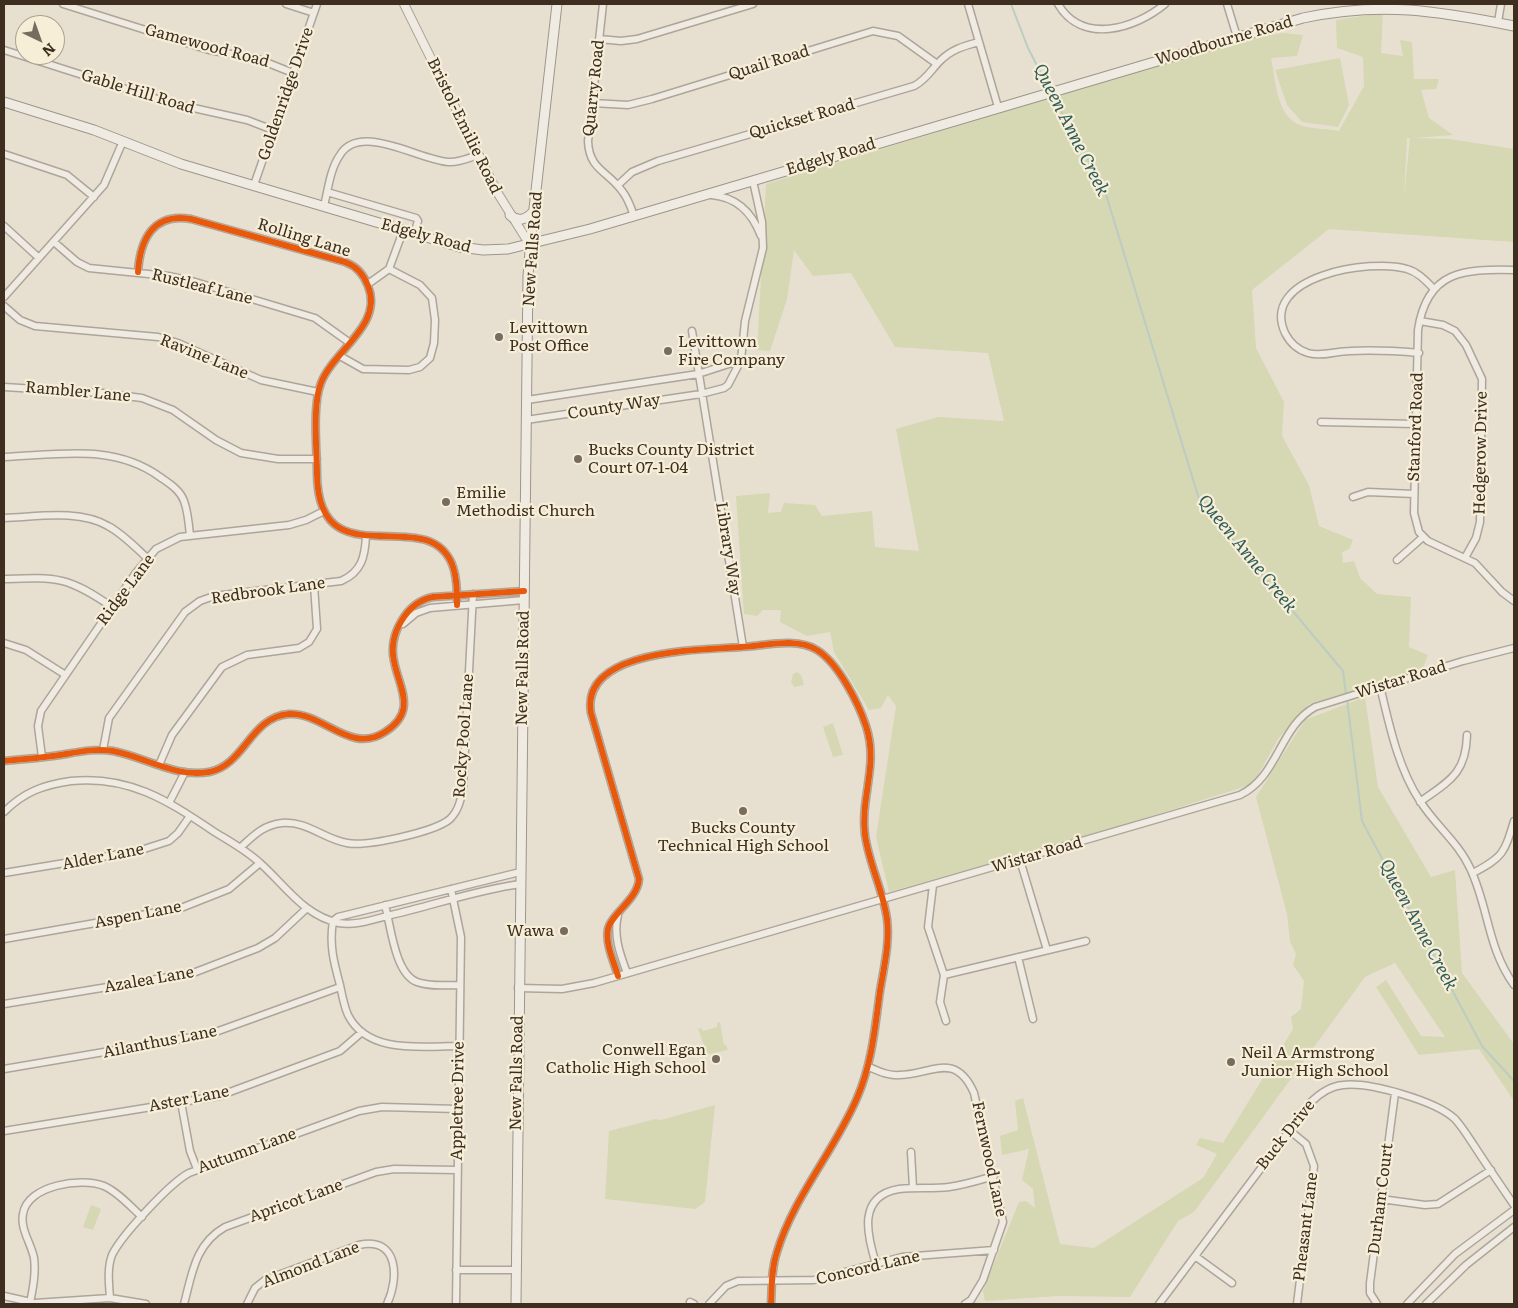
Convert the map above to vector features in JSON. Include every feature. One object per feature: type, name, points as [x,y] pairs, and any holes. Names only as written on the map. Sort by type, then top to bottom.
[{"type":"main road","name":"New Falls Road","points":[[516,1304],[518,988],[530,245],[557,4]]},
{"type":"main road","name":"Woodbourne Road","points":[[998,107],[1303,18],[1363,8],[1431,10],[1514,26]]},
{"type":"main road","name":"Edgely Road","points":[[4,102],[123,141],[181,164],[403,231],[460,247],[482,250],[530,245],[753,181],[998,107]]},
{"type":"main road","points":[[510,215],[516,219],[522,219],[534,211]]},
{"type":"street","name":"Gamewood Road","points":[[63,4],[209,50],[258,59],[293,73]]},
{"type":"street","points":[[286,4],[314,13]]},
{"type":"street","name":"Goldenridge Drive","points":[[254,185],[317,4]]},
{"type":"street","name":"Bristol-Emilie Road","points":[[404,4],[478,155],[510,215],[530,245]]},
{"type":"street","name":"Quarry Road","points":[[603,4],[588,141],[590,155],[595,165],[618,186],[628,200],[634,216]]},
{"type":"street","points":[[599,39],[621,41],[637,39],[753,4]]},
{"type":"street","points":[[968,4],[998,107]]},
{"type":"street","points":[[1058,4],[1066,15],[1078,24],[1091,29],[1103,30],[1138,21],[1154,13],[1165,4]]},
{"type":"street","points":[[1227,4],[1237,37]]},
{"type":"street","points":[[1498,22],[1501,4]]},
{"type":"street","name":"Quail Road","points":[[593,103],[628,105],[652,99],[873,31],[898,36],[937,64]]},
{"type":"street","name":"Quickset Road","points":[[618,186],[632,172],[658,160],[914,86],[926,78],[937,64],[958,48],[979,42]]},
{"type":"street","name":"Gable Hill Road","points":[[4,50],[167,102],[247,120],[273,130]]},
{"type":"street","points":[[4,297],[94,197],[110,175],[123,141]]},
{"type":"street","points":[[324,206],[339,156],[346,147],[356,142],[372,141],[447,162],[478,155]]},
{"type":"street","points":[[4,154],[67,175],[94,197]]},
{"type":"street","points":[[527,400],[698,374],[741,360],[746,321],[759,271],[763,242],[761,217],[753,181]]},
{"type":"street","points":[[327,192],[416,218],[418,221],[414,234]]},
{"type":"street","points":[[707,194],[728,198],[743,207],[757,225],[763,242]]},
{"type":"street","name":"Rolling Lane","points":[[138,272],[141,247],[152,230],[164,220],[184,217],[345,262],[360,273],[368,284]]},
{"type":"street","points":[[4,226],[39,258]]},
{"type":"street","points":[[403,231],[389,268],[368,284],[372,301],[370,310],[350,343],[323,379],[318,392],[317,485],[324,511],[332,521],[345,531],[366,536],[412,537],[427,540],[444,554],[452,564],[457,605]]},
{"type":"street","name":"Rustleaf Lane","points":[[54,242],[84,267],[138,272],[192,281],[306,314],[325,323],[350,343]]},
{"type":"street","points":[[1418,353],[1351,351],[1308,353],[1294,345],[1287,337],[1283,326],[1282,310],[1289,297],[1303,284],[1358,266],[1397,267],[1410,270],[1434,289]]},
{"type":"street","points":[[340,356],[363,368],[409,370],[420,367],[430,358],[433,352],[435,328],[432,298],[420,285],[389,268]]},
{"type":"street","name":"Stanford Road","points":[[1423,537],[1416,523],[1414,494],[1418,353],[1422,310],[1434,289],[1446,280],[1464,272],[1481,269],[1514,270]]},
{"type":"street","name":"Ravine Lane","points":[[4,306],[20,320],[35,326],[158,337],[178,343],[261,380],[318,392]]},
{"type":"street","name":"Hedgerow Drive","points":[[1420,321],[1444,325],[1455,332],[1466,345],[1483,382],[1480,522],[1478,533],[1466,556]]},
{"type":"street","name":"Library Way","points":[[692,332],[743,647]]},
{"type":"street","name":"County Way","points":[[526,420],[701,394],[724,388],[728,385],[741,360]]},
{"type":"street","name":"Rambler Lane","points":[[4,386],[142,398],[173,410],[216,440],[241,452],[278,459],[317,459]]},
{"type":"street","points":[[1321,422],[1416,424]]},
{"type":"street","points":[[4,457],[108,455],[136,462],[173,486],[182,497],[187,513],[190,536]]},
{"type":"street","points":[[1353,497],[1368,492],[1414,494]]},
{"type":"street","name":"Ridge Lane","points":[[42,757],[38,719],[46,702],[147,558],[156,549],[170,540],[190,536],[289,525],[306,520],[324,511]]},
{"type":"street","points":[[4,518],[85,517],[115,530],[147,558]]},
{"type":"street","name":"Redbrook Lane","points":[[103,750],[109,718],[185,612],[200,602],[214,596],[341,581],[353,575],[364,559],[366,536]]},
{"type":"street","points":[[1397,560],[1423,537],[1439,548],[1466,556],[1482,568],[1502,592],[1514,601]]},
{"type":"street","points":[[4,579],[52,578],[70,582],[90,592],[112,607]]},
{"type":"street","points":[[159,764],[172,735],[222,667],[247,655],[299,648],[309,642],[317,628],[314,585]]},
{"type":"street","points":[[4,762],[103,750],[185,772],[207,772],[223,768],[237,756],[259,727],[271,719],[287,714],[307,718],[358,739],[374,738],[388,731],[399,718],[405,699],[394,662],[393,647],[397,633],[408,611],[420,601],[434,597],[473,594],[524,595]]},
{"type":"street","name":"Rocky Pool Lane","points":[[240,848],[258,831],[275,824],[302,824],[344,843],[357,845],[429,829],[449,819],[462,800],[473,594]]},
{"type":"street","points":[[397,633],[403,624],[416,613],[430,608],[472,604],[524,595]]},
{"type":"street","points":[[4,643],[26,650],[64,674]]},
{"type":"street","points":[[618,976],[608,936],[610,923],[618,915],[639,883],[637,869],[591,714],[590,700],[594,690],[608,674],[640,658],[666,653],[795,644],[816,649],[834,665],[856,704],[868,735],[872,761],[865,834],[884,900],[887,919],[887,940],[869,1067],[850,1114],[780,1242],[772,1280],[771,1304]]},
{"type":"street","name":"Wistar Road","points":[[518,988],[575,988],[1219,802],[1247,792],[1266,775],[1291,728],[1301,717],[1315,707],[1494,652],[1514,648]]},
{"type":"street","points":[[1380,686],[1405,772],[1420,802],[1459,849],[1473,873],[1491,940],[1514,985]]},
{"type":"street","points":[[1420,802],[1450,781],[1460,770],[1465,758],[1467,735]]},
{"type":"street","points":[[169,803],[185,772]]},
{"type":"street","points":[[4,812],[21,796],[42,786],[94,779],[128,785],[169,803],[240,848],[260,862],[306,909],[333,921],[350,924],[520,884]]},
{"type":"street","name":"Alder Lane","points":[[4,873],[138,851],[169,841],[178,833],[190,816]]},
{"type":"street","points":[[1473,873],[1502,854],[1514,821]]},
{"type":"street","points":[[1020,860],[1047,950]]},
{"type":"street","name":"Aspen Lane","points":[[4,939],[176,910],[229,889],[260,862]]},
{"type":"street","points":[[460,1046],[388,1044],[362,1032],[348,1015],[340,987],[330,944],[333,921],[338,917],[520,872]]},
{"type":"street","points":[[933,885],[928,927],[944,976],[940,1002],[946,1021]]},
{"type":"street","name":"Appletree Drive","points":[[451,889],[461,937],[456,1304]]},
{"type":"street","points":[[386,906],[399,963],[406,975],[424,984],[460,984]]},
{"type":"street","name":"Azalea Lane","points":[[4,1004],[193,973],[258,948],[275,938],[306,909]]},
{"type":"street","points":[[618,915],[615,930],[627,973]]},
{"type":"street","points":[[944,976],[1086,941]]},
{"type":"street","points":[[1018,957],[1032,1018]]},
{"type":"street","name":"Ailanthus Lane","points":[[4,1069],[210,1034],[340,987]]},
{"type":"street","name":"Aster Lane","points":[[4,1131],[181,1102],[235,1091],[331,1055],[347,1047],[362,1032]]},
{"type":"street","name":"Fernwood Lane","points":[[869,1067],[898,1076],[941,1067],[963,1076],[974,1093],[1003,1222],[984,1280],[971,1303]]},
{"type":"street","name":"Buck Drive","points":[[1159,1304],[1289,1130],[1316,1097],[1338,1086],[1356,1086],[1395,1093],[1433,1104],[1454,1119],[1514,1205]]},
{"type":"street","name":"Durham Court","points":[[1377,1304],[1371,1294],[1370,1283],[1395,1093]]},
{"type":"street","points":[[181,1102],[190,1151],[197,1169]]},
{"type":"street","name":"Autumn Lane","points":[[110,1298],[109,1273],[112,1256],[122,1240],[172,1184],[197,1169],[358,1111],[382,1108],[458,1108]]},
{"type":"street","name":"Pheasant Lane","points":[[1289,1130],[1306,1144],[1314,1166],[1297,1304]]},
{"type":"street","points":[[910,1152],[913,1188]]},
{"type":"street","name":"Apricot Lane","points":[[184,1304],[198,1255],[206,1241],[224,1228],[376,1172],[394,1169],[457,1170]]},
{"type":"street","points":[[1381,1199],[1426,1205],[1438,1204],[1491,1170]]},
{"type":"street","points":[[876,1264],[867,1228],[871,1210],[882,1196],[898,1189],[950,1187],[994,1176]]},
{"type":"street","points":[[30,1303],[34,1264],[22,1221],[24,1208],[37,1192],[47,1188],[78,1183],[98,1184],[111,1190],[142,1217]]},
{"type":"street","points":[[1408,1304],[1455,1254],[1514,1210]]},
{"type":"street","points":[[1426,1304],[1466,1265],[1514,1227]]},
{"type":"street","name":"Almond Lane","points":[[247,1304],[255,1288],[265,1280],[359,1245],[371,1243],[386,1250],[393,1262],[393,1289],[387,1304]]},
{"type":"street","name":"Concord Lane","points":[[709,1304],[720,1291],[731,1284],[745,1280],[814,1280],[916,1255],[994,1250]]},
{"type":"street","points":[[1195,1256],[1232,1284]]},
{"type":"street","points":[[456,1270],[516,1270]]},
{"type":"street","points":[[4,1296],[30,1303],[110,1298],[146,1304]]},
{"type":"green space","points":[[1383,13],[1381,53],[1403,56],[1400,40],[1412,42],[1414,79],[1439,79],[1436,89],[1421,90],[1429,118],[1453,135],[1414,138],[1450,139],[1514,149],[1514,242],[1329,229],[1252,290],[1256,348],[1284,402],[1282,436],[1309,485],[1319,526],[1353,540],[1349,549],[1342,552],[1343,563],[1354,561],[1360,578],[1377,594],[1411,597],[1409,647],[1428,655],[1422,670],[1309,704],[1278,739],[1253,784],[1120,826],[889,892],[876,837],[896,706],[888,695],[881,708],[869,710],[834,652],[830,632],[807,636],[780,622],[781,610],[763,610],[757,616],[744,614],[736,496],[770,493],[768,513],[781,512],[784,503],[815,505],[822,516],[872,511],[875,547],[919,551],[896,429],[938,417],[1004,421],[988,353],[895,347],[851,273],[813,276],[794,250],[787,299],[770,351],[757,350],[766,184],[1238,41],[1282,33],[1303,35],[1297,56],[1271,58],[1279,98],[1287,116],[1303,126],[1339,131],[1364,86],[1363,57],[1337,48],[1336,20]],"holes":[[[1407,138],[1410,138],[1404,197]]]},
{"type":"green space","points":[[1340,58],[1349,105],[1338,127],[1302,122],[1287,105],[1275,70]]},
{"type":"green space","points":[[797,672],[801,675],[804,685],[794,687],[791,682],[793,674]]},
{"type":"green space","points":[[1365,697],[1378,787],[1431,877],[1455,870],[1462,973],[1514,1044],[1514,1101],[1479,1049],[1419,1055],[1376,987],[1386,980],[1421,1036],[1445,1037],[1395,963],[1365,977],[1194,1212],[1178,1221],[1130,1297],[1059,1296],[985,1301],[983,1291],[1019,1202],[1026,1201],[1035,1208],[1033,1189],[1022,1180],[1029,1149],[1002,1155],[1000,1136],[1018,1130],[1015,1101],[1023,1098],[1060,1244],[1094,1248],[1203,1178],[1217,1154],[1196,1145],[1200,1138],[1223,1143],[1293,1029],[1291,1017],[1301,1009],[1304,981],[1293,965],[1296,954],[1290,942],[1287,914],[1256,797],[1305,720]]},
{"type":"green space","points":[[833,723],[843,755],[833,757],[823,727]]},
{"type":"green space","points":[[720,1022],[724,1045],[726,1045],[728,1050],[705,1055],[706,1050],[698,1029],[701,1028],[703,1031],[717,1027],[717,1023]]},
{"type":"green space","points":[[715,1105],[705,1202],[695,1209],[605,1199],[609,1131],[655,1119],[661,1120]]},
{"type":"green space","points":[[91,1205],[101,1209],[93,1230],[83,1227]]},
{"type":"waterway","name":"Queen Anne Creek","points":[[1011,4],[1028,48],[1050,91]]},
{"type":"waterway","name":"Queen Anne Creek","points":[[1052,95],[1104,188],[1199,499],[1343,671],[1346,695]]},
{"type":"waterway","name":"Queen Anne Creek","points":[[1347,699],[1362,821],[1482,1046],[1514,1081]]},
{"type":"cycle path","points":[[138,272],[142,249],[151,231],[158,224],[178,218],[191,219],[345,262],[359,271],[368,286],[371,300],[369,313],[355,337],[327,371],[318,392],[316,415],[317,474],[322,506],[335,525],[353,533],[420,539],[439,546],[454,569],[457,605]]},
{"type":"cycle path","points":[[4,761],[106,750],[125,754],[173,770],[197,773],[209,772],[221,768],[231,760],[265,723],[276,717],[289,714],[313,719],[348,736],[360,739],[372,738],[385,732],[395,724],[401,716],[404,707],[404,699],[394,661],[394,640],[402,621],[415,605],[433,597],[524,591]]},
{"type":"cycle path","points":[[618,976],[609,947],[608,929],[610,923],[630,900],[638,886],[639,879],[591,713],[593,692],[604,676],[623,665],[647,657],[673,652],[780,643],[799,644],[817,650],[840,673],[853,695],[866,726],[871,754],[865,807],[865,835],[885,908],[888,928],[887,946],[872,1045],[862,1085],[848,1117],[793,1212],[784,1232],[774,1265],[771,1304]]},
{"type":"place","name":"Levittown Post Office","points":[[499,337]]},
{"type":"place","name":"Levittown Fire Company","points":[[668,351]]},
{"type":"place","name":"Bucks County District Court 07-1-04","points":[[578,459]]},
{"type":"place","name":"Emilie Methodist Church","points":[[446,502]]},
{"type":"place","name":"Bucks County Technical High School","points":[[743,811]]},
{"type":"place","name":"Wawa","points":[[564,931]]},
{"type":"place","name":"Conwell Egan Catholic High School","points":[[716,1059]]},
{"type":"place","name":"Neil A Armstrong Junior High School","points":[[1231,1062]]}]
